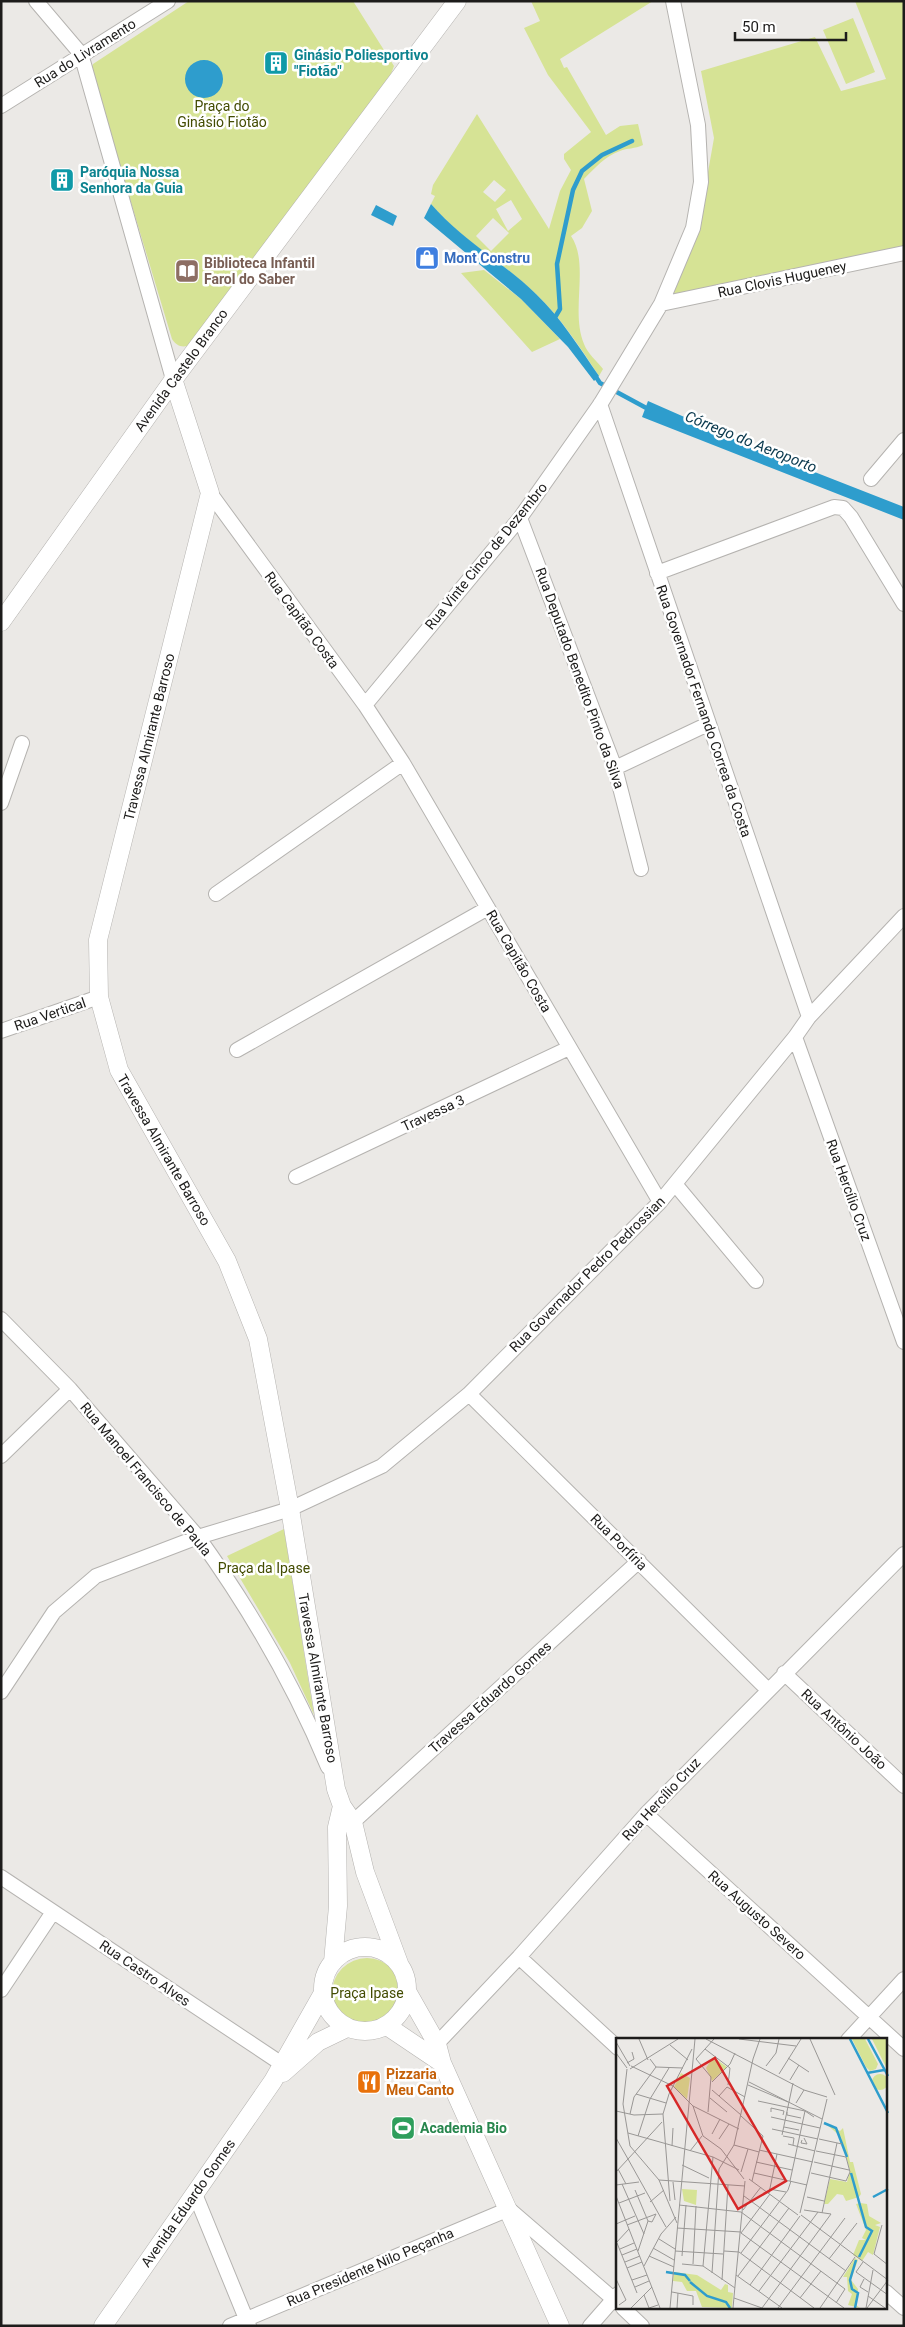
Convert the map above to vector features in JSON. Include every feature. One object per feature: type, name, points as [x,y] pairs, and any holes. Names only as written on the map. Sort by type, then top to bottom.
[{"type":"street","name":"Rua Capitão Costa","points":[[36,1],[81,54],[174,380],[210,493],[365,706],[403,763],[660,1202]]},
{"type":"street","name":"Rua do Livramento","points":[[1,106],[168,1]]},
{"type":"street","name":"Avenida Castelo Branco","points":[[1,622],[174,380],[456,1]]},
{"type":"street","points":[[661,304],[693,228],[701,182],[698,125],[673,1]]},
{"type":"street","name":"Rua Clovis Hugueney","points":[[661,304],[904,254]]},
{"type":"street","name":"Rua Vinte Cinco de Dezembro","points":[[365,706],[520,518],[600,404],[661,304]]},
{"type":"street","name":"Rua Governador Fernando Correa da Costa","points":[[600,404],[809,1017]]},
{"type":"street","points":[[871,479],[904,440]]},
{"type":"street","name":"Travessa Almirante Barroso","points":[[210,493],[98,940],[99,997],[119,1070],[227,1261],[258,1339],[290,1509],[336,1789],[342,1806],[345,1825]]},
{"type":"street","points":[[657,573],[834,507],[843,508],[851,517],[904,604]]},
{"type":"street","name":"Rua Deputado Benedito Pinto da Silva","points":[[520,518],[615,768],[641,869]]},
{"type":"street","points":[[615,768],[708,724]]},
{"type":"street","points":[[2,796],[22,743]]},
{"type":"street","points":[[216,894],[403,763]]},
{"type":"street","points":[[237,1050],[488,908]]},
{"type":"street","name":"Rua Governador Pedro Pedrossian","points":[[1,1692],[54,1612],[96,1576],[198,1537],[290,1509],[382,1466],[469,1394],[660,1202],[795,1037],[809,1017],[904,916]]},
{"type":"street","name":"Rua Vertical","points":[[1,1031],[99,997]]},
{"type":"street","name":"Rua Hercílio Cruz","points":[[795,1037],[904,1342]]},
{"type":"street","name":"Travessa 3","points":[[296,1177],[569,1048]]},
{"type":"street","points":[[675,1184],[756,1281]]},
{"type":"street","name":"Rua Manoel Francisco de Paula","points":[[1,1319],[70,1389],[198,1537],[249,1610],[297,1696],[336,1789]]},
{"type":"street","points":[[1,1456],[70,1389]]},
{"type":"street","name":"Rua Porfíria","points":[[469,1394],[768,1690]]},
{"type":"street","name":"Rua Hercílio Cruz","points":[[436,2053],[646,1814],[904,1554]]},
{"type":"street","name":"Travessa Eduardo Gomes","points":[[345,1825],[639,1561]]},
{"type":"street","name":"Rua Antônio João","points":[[784,1673],[904,1786]]},
{"type":"street","name":"Rua Augusto Severo","points":[[646,1814],[904,2049]]},
{"type":"street","points":[[332,1962],[345,1825]]},
{"type":"street","points":[[345,1825],[406,1979],[408,1992],[509,2209],[560,2326]]},
{"type":"street","name":"Rua Castro Alves","points":[[1,1877],[285,2067]]},
{"type":"street","points":[[1,1990],[53,1912]]},
{"type":"street","points":[[400,1966],[384,1951],[367,1947],[351,1949],[332,1962],[326,1972],[323,1993],[330,2014],[348,2028],[368,2032],[387,2026],[398,2017],[405,2006],[408,1992]]},
{"type":"street","points":[[520,1958],[616,2046]]},
{"type":"street","points":[[850,2038],[904,1979]]},
{"type":"street","name":"Avenida Eduardo Gomes","points":[[103,2326],[273,2081],[285,2067],[323,1993]]},
{"type":"street","points":[[387,2026],[436,2053]]},
{"type":"street","points":[[285,2067],[318,2042],[348,2028]]},
{"type":"street","points":[[195,2194],[248,2322]]},
{"type":"street","points":[[509,2209],[616,2299]]},
{"type":"street","name":"Rua Presidente Nilo Peçanha","points":[[230,2326],[248,2322],[509,2209]]},
{"type":"street","points":[[888,2294],[904,2308]]},
{"type":"street","points":[[590,2326],[616,2303]]},
{"type":"street","points":[[627,2310],[642,2326]]},
{"type":"green space","name":"Praça do Ginásio Fiotão","points":[[189,1],[353,1],[394,66],[391,74],[192,343],[181,346],[172,339],[91,69],[93,64]]},
{"type":"green space","points":[[531,1],[653,1],[560,59],[564,68],[567,67],[606,135],[620,126],[638,124],[643,145],[615,153],[600,163],[584,179],[592,211],[582,228],[571,236],[579,260],[580,331],[585,347],[603,369],[599,376],[570,333],[545,303],[510,271],[456,229],[431,204],[435,196],[431,194],[433,185],[477,114],[549,229],[560,191],[571,170],[564,159],[564,154],[591,132],[548,75],[524,28],[540,21]],"holes":[[[494,180],[506,190],[495,202],[483,192]],[[511,200],[522,219],[508,231],[496,209]],[[493,218],[509,233],[491,251],[476,236]]]},
{"type":"green space","points":[[855,1],[904,1],[904,248],[671,297],[704,195],[714,138],[701,71],[815,37],[841,91],[886,79]]},
{"type":"green space","points":[[853,18],[875,72],[846,84],[823,30]]},
{"type":"green space","points":[[484,270],[521,299],[560,339],[532,352],[461,273]]},
{"type":"green space","name":"Praça da Ipase","points":[[284,1529],[314,1715],[290,1663],[227,1556]]},
{"type":"green space","name":"Praça Ipase","points":[[367,1958],[380,1961],[392,1968],[399,1980],[402,1993],[399,2006],[392,2018],[380,2025],[367,2028],[354,2025],[342,2018],[335,2006],[332,1993],[335,1980],[342,1968],[354,1961]]},
{"type":"water","points":[[204,60],[218,65],[223,79],[218,93],[204,98],[190,93],[185,79],[190,65]]},
{"type":"water","points":[[431,204],[456,229],[510,271],[545,303],[599,376],[594,381],[568,347],[521,299],[424,218]]},
{"type":"water","points":[[376,205],[397,216],[393,226],[371,215]]},
{"type":"water","points":[[648,401],[766,453],[904,507],[904,520],[642,417]]},
{"type":"waterway","points":[[554,319],[560,309],[557,264],[573,190],[582,171],[602,155],[632,141]]},
{"type":"waterway","name":"Córrego do Aeroporto","points":[[594,374],[600,383],[650,410]]},
{"type":"place","name":"Ginásio Poliesportivo \"Fiotão\"","points":[[276,63]]},
{"type":"place","name":"Paróquia Nossa Senhora da Guia","points":[[62,180]]},
{"type":"place","name":"Mont Constru","points":[[427,258]]},
{"type":"place","name":"Biblioteca Infantil Farol do Saber","points":[[187,271]]},
{"type":"place","name":"Pizzaria Meu Canto","points":[[369,2082]]},
{"type":"place","name":"Academia Bio","points":[[403,2128]]}]
